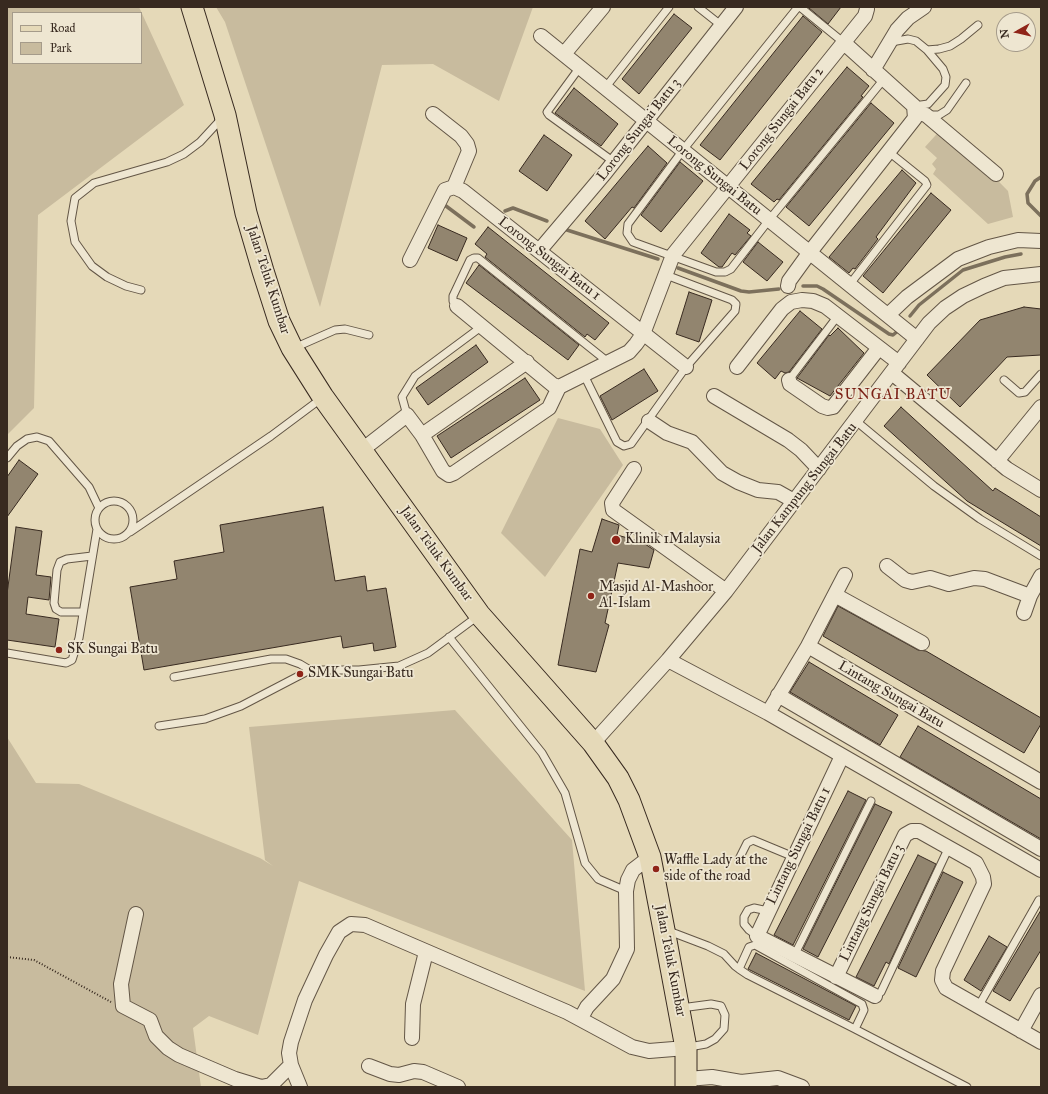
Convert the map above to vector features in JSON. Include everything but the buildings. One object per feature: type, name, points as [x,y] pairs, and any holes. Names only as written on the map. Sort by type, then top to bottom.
[{"type":"main road","name":"Jalan Teluk Kumbar","points":[[192,7],[225,115],[246,213],[263,271],[279,321],[292,348],[324,397],[480,614],[593,743],[618,778],[629,800],[650,857],[686,1048],[686,1083]]},
{"type":"street","points":[[564,54],[603,7]]},
{"type":"street","name":"Lorong Sungai Batu 3","points":[[538,251],[614,162],[736,7]]},
{"type":"street","points":[[879,74],[888,43],[909,12],[924,7]]},
{"type":"street","name":"Lorong Sungai Batu 2","points":[[559,387],[629,352],[643,334],[673,255],[865,16],[866,8]]},
{"type":"street","name":"Lorong Sungai Batu","points":[[541,36],[917,338]]},
{"type":"street","points":[[843,42],[919,111],[996,174]]},
{"type":"street","points":[[737,367],[782,309],[789,294],[789,281],[810,252],[916,118],[919,111]]},
{"type":"street","points":[[410,260],[446,190],[454,187],[469,151],[467,144],[461,136],[433,114]]},
{"type":"street","name":"Lorong Sungai Batu 1","points":[[454,187],[464,191],[686,367]]},
{"type":"street","points":[[888,315],[913,292],[958,259],[989,247],[1018,240],[1041,241]]},
{"type":"street","name":"Jalan Kampung Sungai Batu","points":[[593,743],[668,660],[726,591],[856,421],[917,338],[944,308],[963,296],[1004,278],[1041,274]]},
{"type":"street","points":[[789,294],[802,300],[813,301],[825,306],[837,318],[878,349],[896,368],[997,461],[1041,490]]},
{"type":"street","points":[[362,450],[407,415],[422,435],[443,471],[449,475],[549,408],[559,387],[553,385],[527,362],[481,327],[457,306]]},
{"type":"street","points":[[789,380],[790,384],[822,406],[828,408],[834,407],[878,349]]},
{"type":"street","points":[[422,435],[527,362]]},
{"type":"street","points":[[714,396],[788,440],[801,450],[819,469]]},
{"type":"street","points":[[997,461],[1039,416]]},
{"type":"street","points":[[649,421],[667,433],[692,442],[722,472],[738,482],[758,490],[778,492],[794,501]]},
{"type":"street","points":[[634,469],[612,502],[612,507],[726,591]]},
{"type":"street","points":[[887,566],[905,580],[912,582],[930,578],[949,584],[974,578],[985,579],[1030,596]]},
{"type":"street","points":[[768,713],[808,646],[845,576]]},
{"type":"street","points":[[1024,613],[1030,596],[1041,576]]},
{"type":"street","points":[[835,595],[922,643]]},
{"type":"street","name":"Lintang Sungai Batu","points":[[808,646],[1041,782]]},
{"type":"street","points":[[668,660],[768,713],[1041,870]]},
{"type":"street","points":[[778,696],[1041,849]]},
{"type":"street","name":"Lintang Sungai Batu 1","points":[[757,936],[842,756]]},
{"type":"street","name":"Lintang Sungai Batu 3","points":[[836,977],[905,835],[919,831],[949,847]]},
{"type":"street","points":[[949,847],[976,863],[983,876],[984,884],[943,971],[942,980],[946,988],[1041,1042]]},
{"type":"street","points":[[581,1018],[587,1007],[613,979],[627,949],[626,891],[628,880],[633,870],[650,857]]},
{"type":"street","points":[[136,914],[121,984],[123,1006],[150,1020],[156,1036],[174,1051],[235,1079],[261,1086],[271,1085],[291,1065]]},
{"type":"street","points":[[300,1087],[291,1065],[289,1053],[291,1042],[305,1000],[326,955],[339,932],[351,924],[365,925],[581,1018],[632,1047],[649,1051],[686,1048]]},
{"type":"street","points":[[757,936],[875,996]]},
{"type":"street","points":[[412,1038],[413,1004],[426,952]]},
{"type":"street","points":[[1021,1031],[1041,995]]},
{"type":"street","points":[[370,1066],[390,1074],[399,1074],[414,1070],[423,1072],[458,1087]]},
{"type":"street","points":[[686,1083],[712,1077],[741,1082],[778,1078],[802,1087]]},
{"type":"lane","points":[[605,88],[669,7]]},
{"type":"lane","points":[[698,7],[722,26]]},
{"type":"lane","points":[[843,42],[799,7],[683,150],[628,224],[627,233],[633,242],[673,255],[709,270],[725,272],[731,269],[741,258],[879,74]]},
{"type":"lane","points":[[927,50],[950,46],[961,40],[978,25]]},
{"type":"lane","points":[[888,43],[908,39],[916,41],[927,50],[943,69],[946,77],[945,85],[928,104],[919,111]]},
{"type":"lane","points":[[580,68],[547,112],[549,115],[614,162]]},
{"type":"lane","points":[[919,111],[939,115],[947,110],[966,83]]},
{"type":"lane","points":[[141,290],[114,280],[92,266],[75,242],[71,221],[75,198],[94,183],[161,164],[184,154],[200,142],[225,115]]},
{"type":"lane","points":[[850,284],[926,189],[927,185],[925,181],[888,152]]},
{"type":"lane","points":[[457,306],[453,301],[453,296],[470,260],[478,258],[608,362]]},
{"type":"lane","points":[[584,375],[617,442],[620,445],[627,446],[631,444],[649,421],[686,367],[735,311],[736,304],[732,300],[666,275]]},
{"type":"lane","points":[[789,380],[837,318]]},
{"type":"lane","points":[[407,415],[402,397],[415,376],[481,327]]},
{"type":"lane","points":[[292,348],[335,330],[345,329],[369,335]]},
{"type":"lane","points":[[1004,380],[1020,393],[1025,392],[1041,374]]},
{"type":"lane","points":[[97,529],[100,534],[112,540],[125,536],[271,436],[324,397]]},
{"type":"lane","points":[[856,421],[934,486],[980,519],[1041,556]]},
{"type":"lane","points":[[7,458],[17,446],[27,439],[37,437],[49,441],[89,487],[99,508]]},
{"type":"lane","points":[[7,653],[66,663],[72,660],[79,638],[97,529],[95,518],[99,508],[110,501],[123,502],[132,512],[133,526],[130,532]]},
{"type":"lane","points":[[83,612],[61,612],[56,609],[54,603],[57,570],[60,562],[67,559],[92,556]]},
{"type":"lane","points":[[159,726],[205,719],[240,706],[310,670],[323,668],[359,670],[398,666],[428,653],[480,614]]},
{"type":"lane","points":[[448,637],[542,753],[565,793],[586,863],[598,879],[626,891]]},
{"type":"lane","points":[[174,677],[271,659],[286,659],[300,664],[310,670]]},
{"type":"lane","points":[[794,956],[871,801]]},
{"type":"lane","points":[[740,859],[747,843],[753,840],[794,857]]},
{"type":"lane","points":[[875,996],[881,992],[949,847]]},
{"type":"lane","points":[[978,1007],[1039,900]]},
{"type":"lane","points":[[757,936],[748,930],[744,924],[744,917],[748,910],[754,908],[768,911]]},
{"type":"lane","points":[[664,930],[683,935],[719,951],[740,969],[967,1087]]},
{"type":"lane","points":[[740,969],[749,947],[755,945],[862,1004],[864,1010],[855,1029]]},
{"type":"lane","points":[[679,1009],[712,1004],[721,1006],[725,1015],[724,1029],[715,1039],[706,1044],[686,1048]]},
{"type":"path","points":[[7,957],[34,960],[108,1002],[123,1006]]},
{"type":"green space","points":[[7,7],[139,7],[141,12],[12,12],[12,64],[142,64],[142,14],[184,105],[38,215],[34,408],[7,435]]},
{"type":"green space","points":[[216,7],[533,7],[499,101],[433,64],[382,65],[320,307],[225,22]]},
{"type":"green space","points":[[944,126],[1008,191],[1013,217],[988,224],[933,174],[936,169],[932,164],[937,158],[925,147]]},
{"type":"green space","points":[[558,418],[600,429],[623,465],[545,577],[501,533]]},
{"type":"green space","points":[[455,710],[572,840],[585,991],[299,881],[258,1035],[209,1016],[193,1028],[201,1087],[7,1087],[7,737],[36,783],[79,784],[260,858],[273,866],[265,860],[249,727]]},
{"type":"waterway","points":[[1041,177],[1035,181],[1027,194],[1028,203],[1041,216]]},
{"type":"waterway","points":[[446,206],[474,227]]},
{"type":"waterway","points":[[505,211],[513,208],[547,221]]},
{"type":"waterway","points":[[567,230],[658,259]]},
{"type":"waterway","points":[[910,316],[919,305],[963,270],[1005,257],[1021,254]]},
{"type":"waterway","points":[[678,268],[741,291],[749,292],[779,289]]},
{"type":"waterway","points":[[803,286],[817,286],[823,289],[889,334],[893,335],[899,330]]},
{"type":"place","name":"Klinik 1Malaysia","points":[[616,540]]},
{"type":"place","name":"Masjid Al-Mashoor Al-Islam","points":[[591,596]]},
{"type":"place","name":"SK Sungai Batu","points":[[59,650]]},
{"type":"place","name":"SMK Sungai Batu","points":[[300,674]]},
{"type":"place","name":"Waffle Lady at the side of the road","points":[[656,869]]},
{"type":"district","name":"SUNGAI BATU","points":[[893,395]]}]
